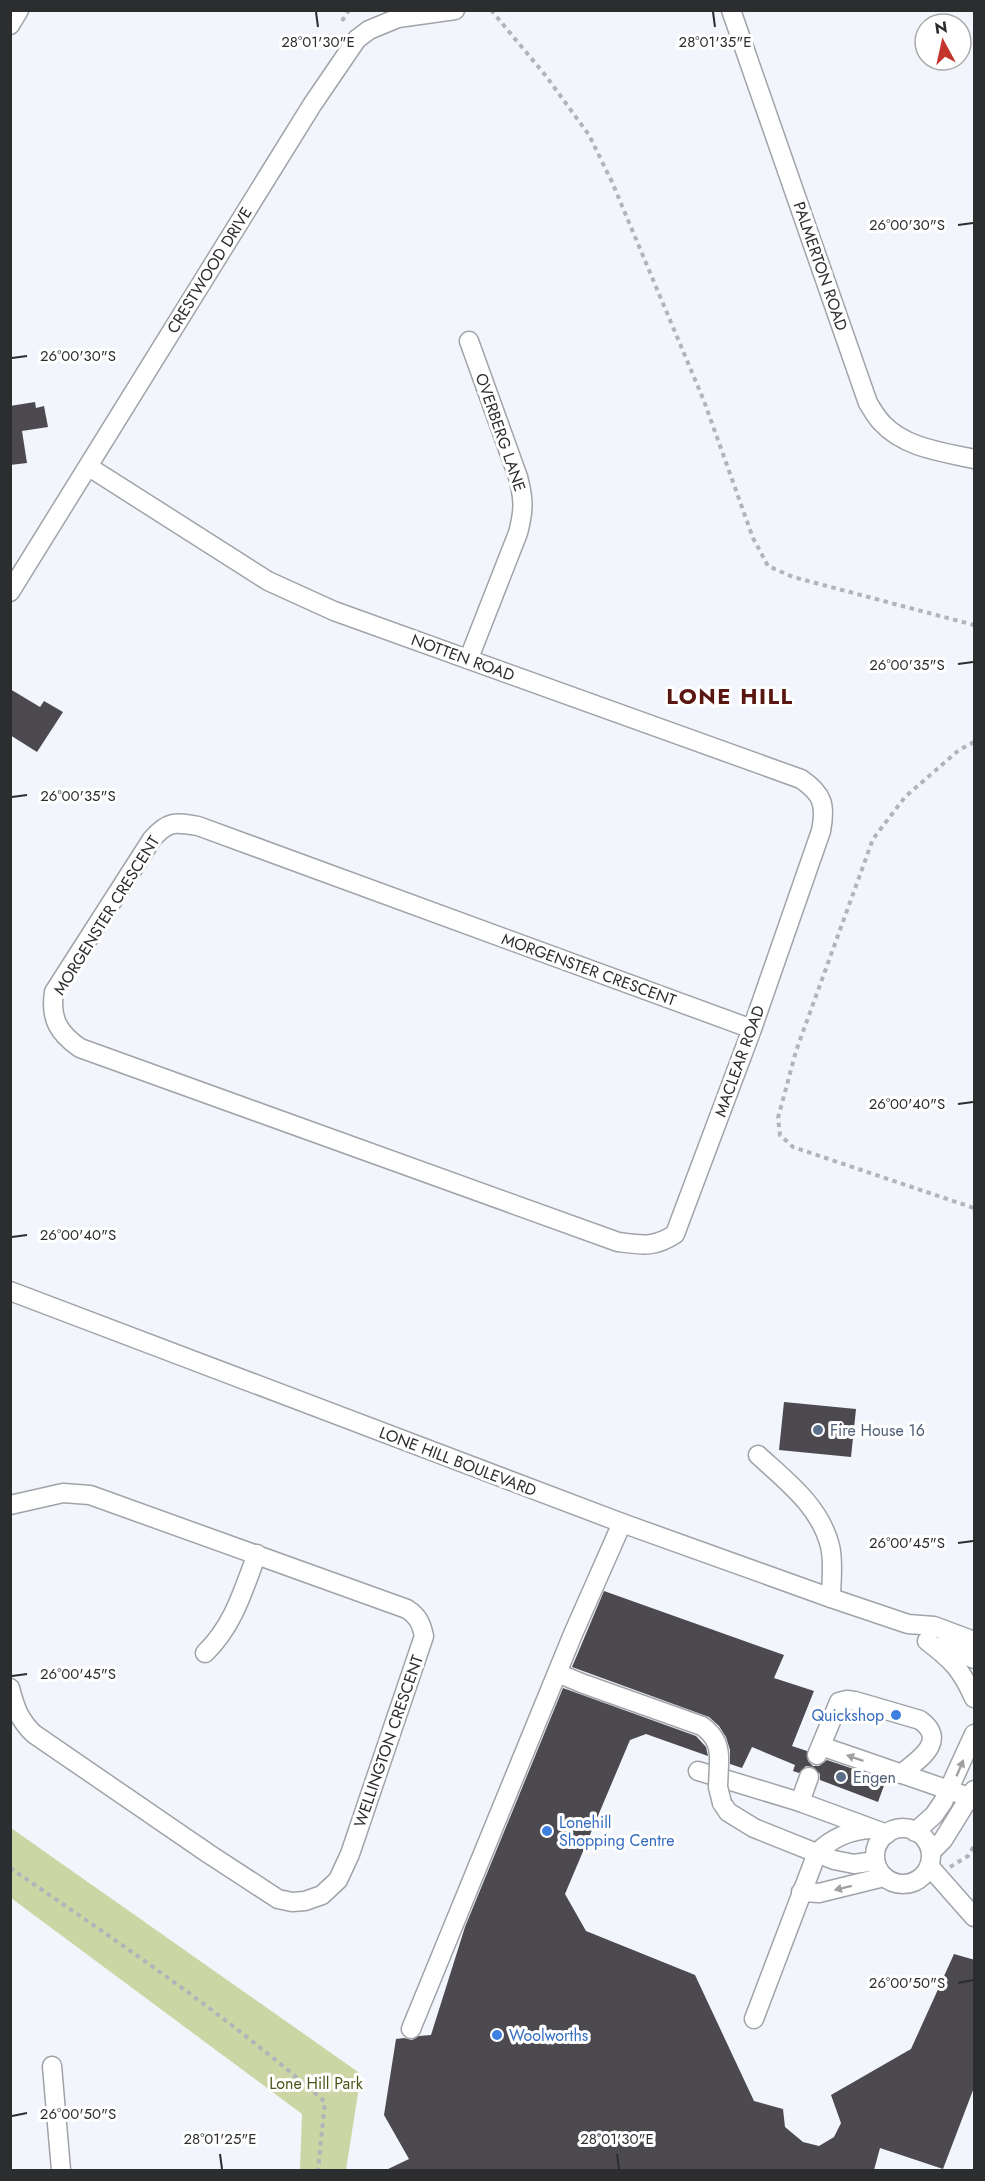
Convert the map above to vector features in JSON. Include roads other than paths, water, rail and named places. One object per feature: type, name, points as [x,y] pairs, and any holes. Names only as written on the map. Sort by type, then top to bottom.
[{"type":"street","points":[[10,25],[19,10]]},
{"type":"street","name":"CRESTWOOD DRIVE","points":[[10,592],[312,105],[357,39],[380,24],[398,18],[455,10]]},
{"type":"street","name":"PALMERTON ROAD","points":[[731,10],[868,403],[882,423],[900,437],[922,448],[975,459]]},
{"type":"street","name":"OVERBERG LANE","points":[[469,342],[524,498],[518,532],[469,658]]},
{"type":"street","name":"NOTTEN ROAD","points":[[89,467],[278,586],[334,611],[801,779],[813,787],[822,800],[824,816],[821,831]]},
{"type":"street","name":"MORGENSTER CRESCENT","points":[[618,1242],[80,1048],[69,1040],[57,1025],[51,1008],[54,992],[152,839],[163,826],[178,822],[198,826],[752,1029]]},
{"type":"street","name":"MACLEAR ROAD","points":[[618,1242],[652,1245],[663,1242],[675,1234],[752,1029],[821,831]]},
{"type":"street","name":"LONE HILL BOULEVARD","points":[[10,1291],[622,1523],[908,1624],[934,1626],[975,1641]]},
{"type":"street","points":[[758,1455],[801,1495],[819,1521],[830,1547],[831,1598]]},
{"type":"street","name":"WELLINGTON CRESCENT","points":[[10,1505],[63,1493],[82,1493],[407,1609],[415,1614],[422,1624],[424,1636],[350,1854],[338,1880],[322,1895],[304,1901],[292,1902],[278,1899],[34,1734],[21,1720],[10,1688]]},
{"type":"street","points":[[411,2029],[557,1673],[622,1523]]},
{"type":"street","points":[[205,1653],[226,1630],[233,1618],[257,1554]]},
{"type":"street","name":"LONE HILL BOULEVARD","points":[[908,1624],[927,1641],[975,1659]]},
{"type":"street","points":[[927,1641],[960,1670],[975,1698]]},
{"type":"street","points":[[557,1673],[702,1726],[716,1740],[720,1751],[718,1787],[722,1803],[728,1812],[754,1828],[818,1853],[846,1863],[867,1862]]},
{"type":"street","points":[[819,1809],[838,1837],[884,1877],[897,1884],[910,1883],[919,1879],[932,1864],[943,1840],[972,1793],[950,1791],[819,1750],[839,1702],[855,1701],[920,1720],[930,1731],[931,1743],[925,1754],[901,1774]]},
{"type":"street","points":[[915,1832],[934,1815],[950,1791],[975,1734]]},
{"type":"street","points":[[698,1771],[800,1802],[880,1831]]},
{"type":"street","points":[[800,1802],[809,1777]]},
{"type":"street","points":[[754,2019],[801,1892],[818,1853],[838,1837],[849,1832],[901,1828],[922,1836],[929,1845],[932,1864],[975,1917]]},
{"type":"street","points":[[867,1862],[881,1839],[880,1831]]},
{"type":"street","points":[[801,1892],[819,1893],[884,1877]]},
{"type":"street","points":[[52,2066],[61,2170]]},
{"type":"place","name":"Fire House 16","points":[[818,1430]]},
{"type":"place","name":"Quickshop","points":[[896,1715]]},
{"type":"place","name":"Engen","points":[[841,1777]]},
{"type":"place","name":"Lonehill Shopping Centre","points":[[547,1831]]},
{"type":"place","name":"Woolworths","points":[[497,2035]]},
{"type":"district","name":"LONE HILL","points":[[730,696]]},
{"type":"park label","name":"Lone Hill Park","points":[[316,2083]]}]
